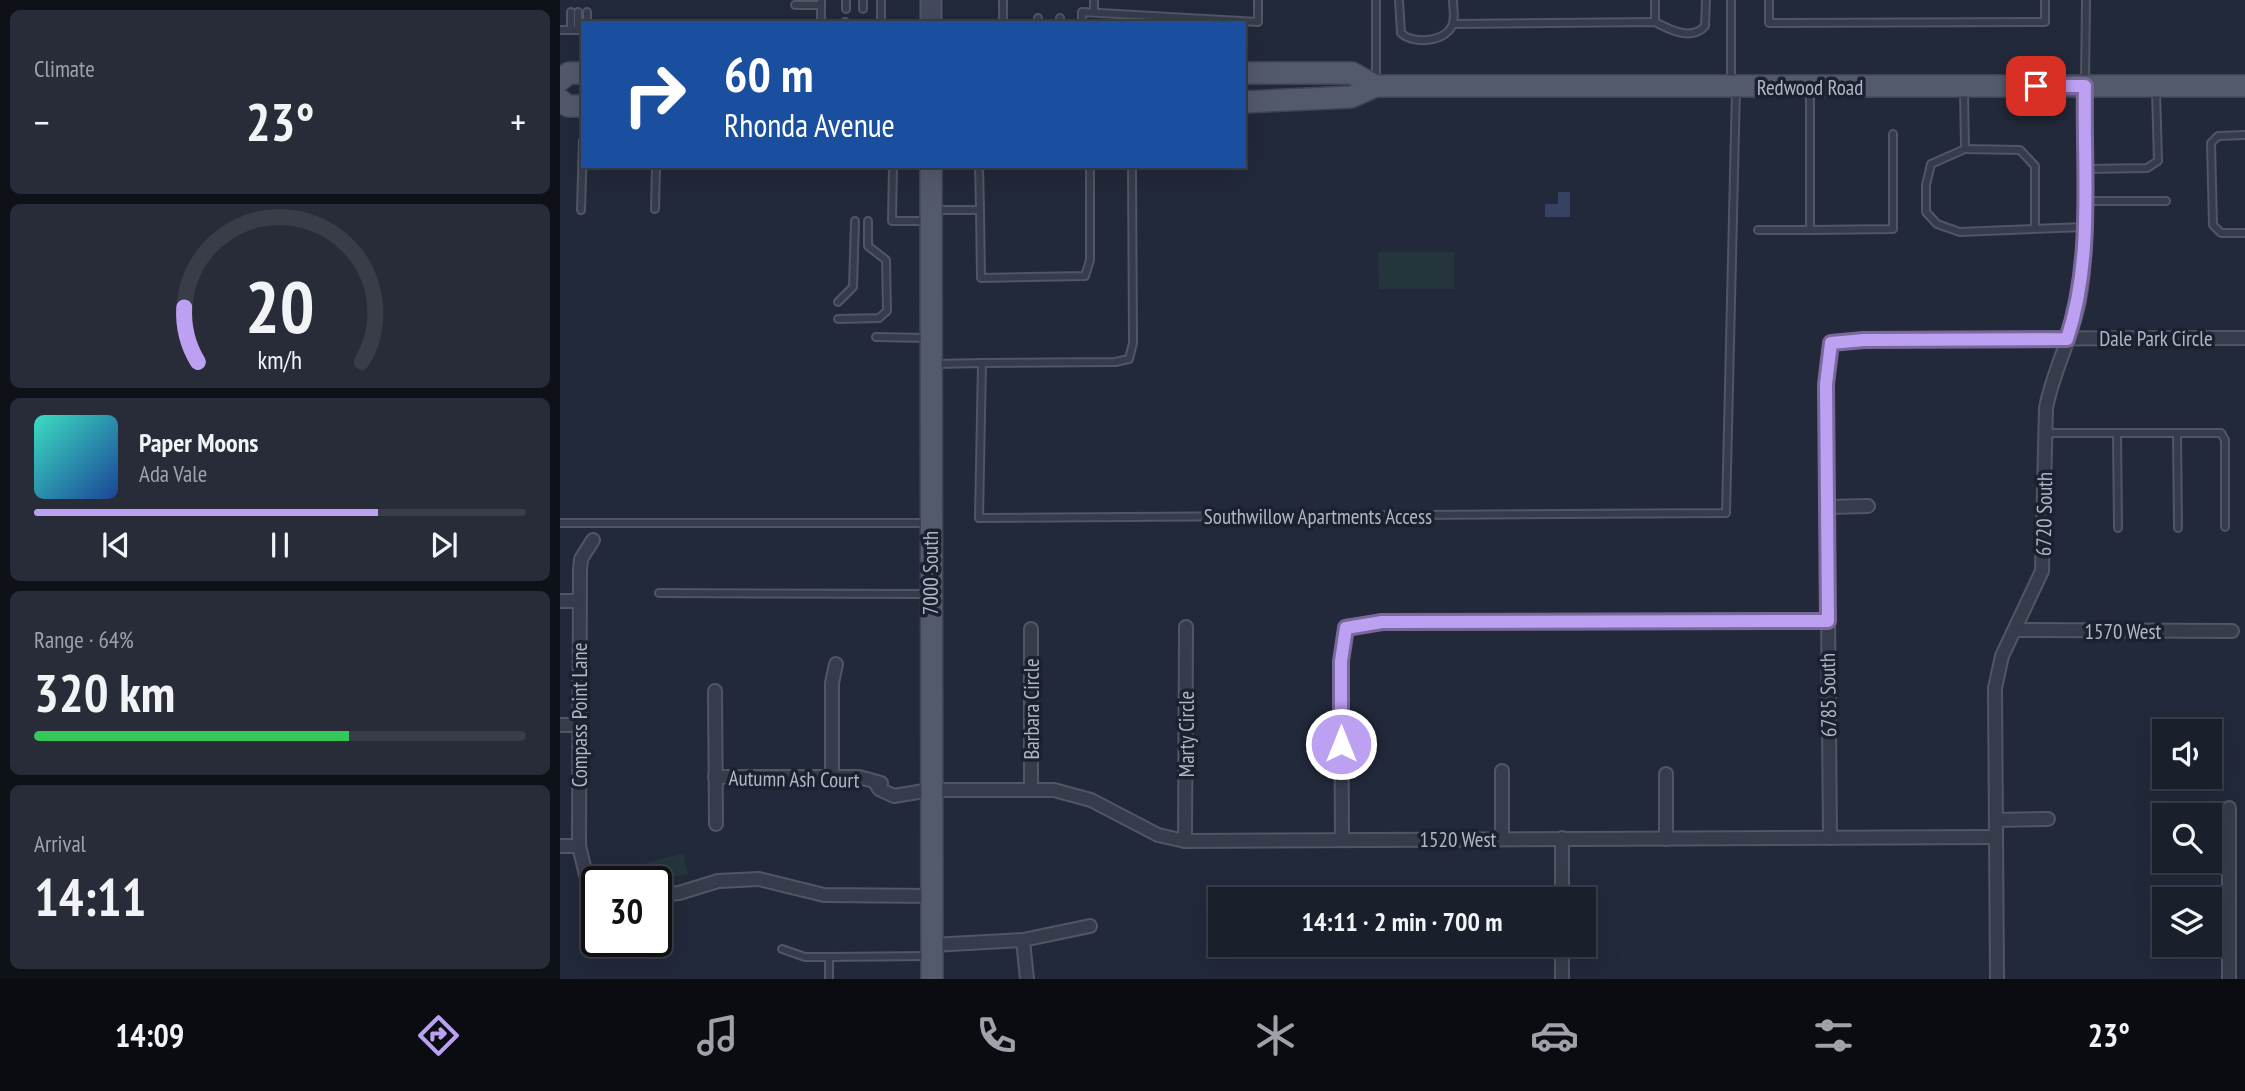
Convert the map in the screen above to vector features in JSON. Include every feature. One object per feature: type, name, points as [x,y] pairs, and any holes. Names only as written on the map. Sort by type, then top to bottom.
[{"type":"main road","points":[[931,0],[931,21]]},
{"type":"main road","points":[[560,80],[569,73],[581,73]]},
{"type":"main road","name":"Redwood Road","points":[[1246,73],[1352,73],[1376,86]]},
{"type":"main road","name":"Redwood Road","points":[[1246,102],[1351,97],[1376,86],[2245,86]]},
{"type":"main road","points":[[560,100],[568,106],[581,106]]},
{"type":"main road","name":"7000 South","points":[[931,168],[932,979]]},
{"type":"street","name":"6720 South","points":[[1997,979],[1995,688],[2002,656],[2042,571],[2044,433],[2050,386],[2078,303],[2084,227],[2085,86]]},
{"type":"street","name":"Dale Park Circle","points":[[1831,343],[1864,340],[2245,338]]},
{"type":"street","name":"6785 South","points":[[1830,838],[1826,384],[1831,343]]},
{"type":"street","points":[[1828,507],[1868,506]]},
{"type":"street","name":"Compass Point Lane","points":[[584,866],[579,846],[579,601],[581,559],[593,540]]},
{"type":"street","points":[[560,601],[579,601]]},
{"type":"street","points":[[1342,840],[1341,661],[1346,628],[1382,622],[1828,621]]},
{"type":"street","name":"Marty Circle","points":[[1185,841],[1186,628]]},
{"type":"street","name":"Barbara Circle","points":[[1031,629],[1031,789]]},
{"type":"street","name":"1570 West","points":[[2015,630],[2232,631]]},
{"type":"street","points":[[832,777],[832,683],[836,664]]},
{"type":"street","points":[[715,691],[715,778]]},
{"type":"street","points":[[560,725],[579,725]]},
{"type":"street","points":[[1502,771],[1502,839]]},
{"type":"street","points":[[1665,774],[1666,839]]},
{"type":"street","name":"Autumn Ash Court","points":[[716,824],[715,778],[859,777],[876,783],[879,789],[894,796],[902,792],[930,790]]},
{"type":"street","name":"1520 West","points":[[930,790],[1031,789],[1074,794],[1158,835],[1185,841],[1996,837]]},
{"type":"street","points":[[2228,979],[2229,808]]},
{"type":"street","points":[[1996,820],[2048,819]]},
{"type":"street","points":[[1562,838],[1562,887]]},
{"type":"street","points":[[560,846],[579,846]]},
{"type":"street","points":[[672,894],[718,881],[759,879],[824,895],[931,896]]},
{"type":"street","points":[[932,951],[1023,940],[1090,926]]},
{"type":"street","points":[[1023,940],[1027,979]]},
{"type":"street","points":[[1562,957],[1562,979]]},
{"type":"lane","points":[[846,0],[846,9]]},
{"type":"lane","points":[[863,0],[863,9]]},
{"type":"lane","points":[[881,0],[881,21]]},
{"type":"lane","points":[[1003,0],[1003,21]]},
{"type":"lane","points":[[1094,0],[1094,12]]},
{"type":"lane","points":[[1246,21],[1258,22],[1258,0]]},
{"type":"lane","points":[[1376,0],[1376,86]]},
{"type":"lane","points":[[1399,0],[1399,26],[1405,37],[1441,38],[1453,24],[1453,0]]},
{"type":"lane","points":[[1655,0],[1655,22]]},
{"type":"lane","points":[[1453,24],[1655,22],[1677,33],[1701,31],[1706,23],[1706,0]]},
{"type":"lane","points":[[1731,0],[1733,87]]},
{"type":"lane","points":[[1769,0],[1769,23],[2045,22],[2046,0]]},
{"type":"lane","points":[[2085,86],[2086,0]]},
{"type":"lane","points":[[795,5],[821,3],[821,21]]},
{"type":"lane","points":[[560,30],[577,30],[575,12]]},
{"type":"lane","points":[[587,12],[587,21]]},
{"type":"lane","points":[[1082,21],[1082,12],[1094,12],[1242,21]]},
{"type":"lane","points":[[1964,86],[1965,149]]},
{"type":"lane","points":[[2084,169],[2147,168],[2158,161],[2156,86]]},
{"type":"lane","name":"Southwillow Apartments Access","points":[[982,363],[979,518],[1726,513],[1733,87]]},
{"type":"lane","points":[[1810,87],[1810,230]]},
{"type":"lane","points":[[1758,230],[1894,229],[1894,134]]},
{"type":"lane","points":[[2245,135],[2218,136],[2211,143],[2213,225],[2221,233],[2245,233]]},
{"type":"lane","points":[[2035,228],[2035,166],[2020,150],[1965,149],[1931,164],[1926,185],[1926,212],[1948,230],[2025,232],[2035,228],[2084,227]]},
{"type":"lane","points":[[581,210],[582,168]]},
{"type":"lane","points":[[655,209],[656,168]]},
{"type":"lane","points":[[893,168],[891,221],[980,210]]},
{"type":"lane","points":[[979,168],[981,278],[1086,276],[1090,260],[1090,168]]},
{"type":"lane","points":[[931,364],[1115,362],[1129,359],[1133,343],[1132,168]]},
{"type":"lane","points":[[2084,201],[2166,201]]},
{"type":"lane","points":[[838,302],[853,287],[855,221]]},
{"type":"lane","points":[[838,318],[879,318],[887,312],[886,260],[867,246],[867,221]]},
{"type":"lane","points":[[876,337],[931,338]]},
{"type":"lane","points":[[2044,433],[2177,433],[2224,436],[2225,527]]},
{"type":"lane","points":[[2118,433],[2118,528]]},
{"type":"lane","points":[[2177,433],[2178,528]]},
{"type":"lane","points":[[560,523],[931,523]]},
{"type":"lane","points":[[659,593],[930,594]]},
{"type":"lane","points":[[782,949],[805,957],[932,951]]},
{"type":"lane","points":[[829,957],[829,979]]},
{"type":"shaded area","points":[[1378,252],[1454,252],[1454,289],[1379,289]]},
{"type":"shaded area","points":[[683,853],[688,874],[672,878],[672,866],[647,866],[646,863]]},
{"type":"water","points":[[1558,192],[1570,192],[1570,217],[1545,217],[1545,204],[1558,204]]},
{"type":"route","points":[[1341,744],[1341,661],[1346,628],[1382,622],[1828,621],[1826,384],[1831,343],[1864,340],[2067,339],[2078,303],[2083,273],[2085,86],[2036,86]]}]
